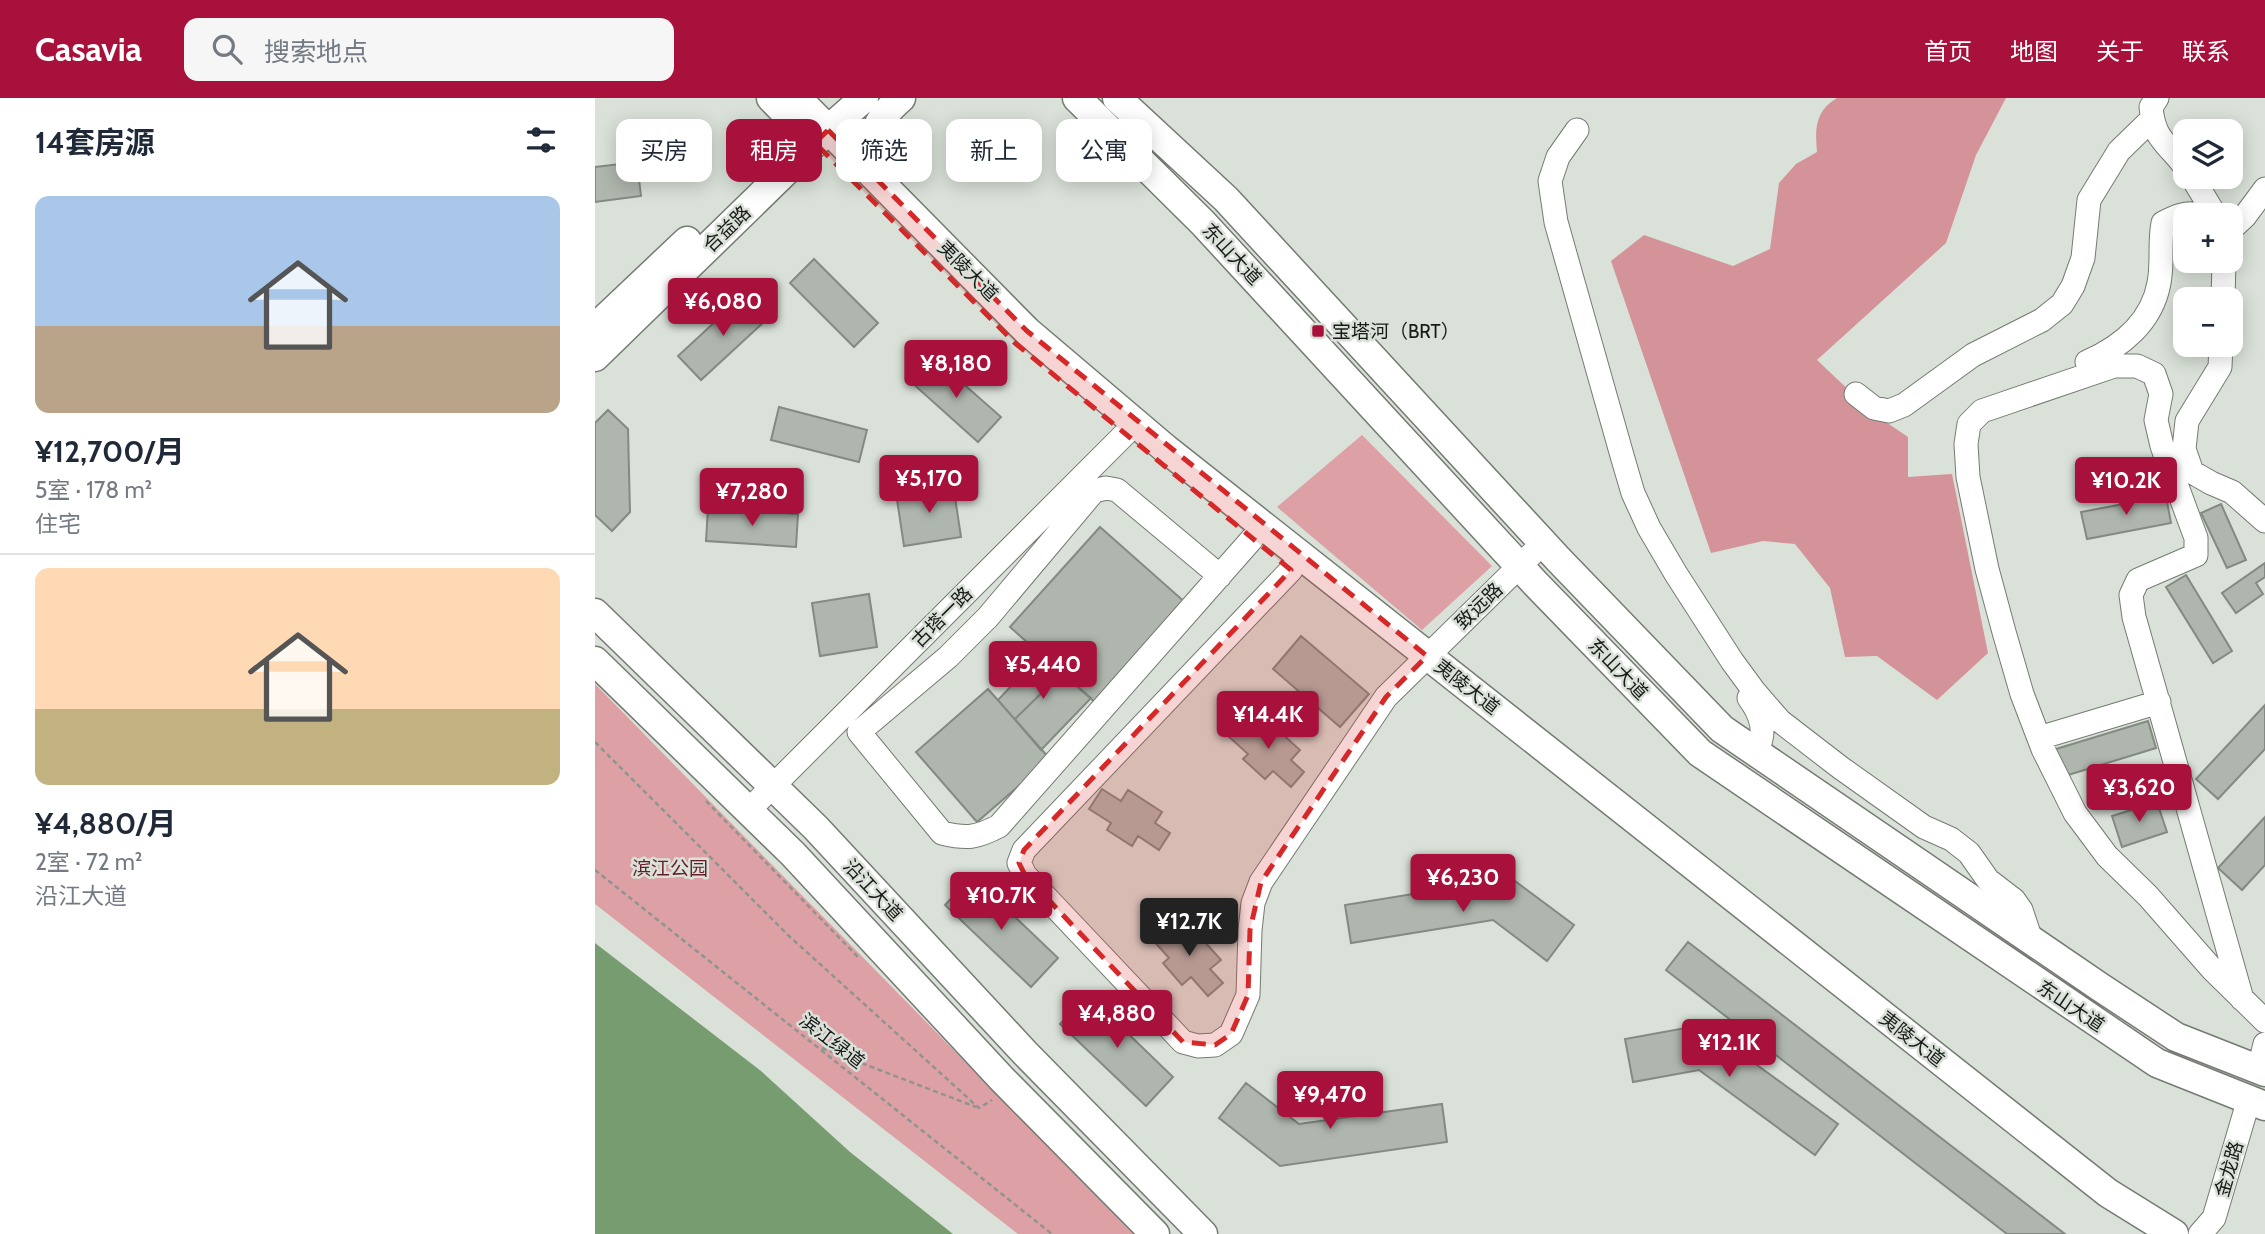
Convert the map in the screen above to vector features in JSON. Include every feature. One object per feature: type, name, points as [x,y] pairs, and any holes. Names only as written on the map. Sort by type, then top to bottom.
[{"type":"main road","name":"夷陵大道","points":[[771,98],[800,119]]},
{"type":"main road","name":"夷陵大道","points":[[797,98],[809,119]]},
{"type":"main road","points":[[822,123],[840,98]]},
{"type":"main road","points":[[822,127],[865,98]]},
{"type":"main road","points":[[886,188],[876,156],[877,125],[885,111],[901,98]]},
{"type":"main road","name":"东山大道","points":[[1077,98],[1203,223],[1520,566],[1700,753],[2157,1063],[2257,1103]]},
{"type":"main road","name":"东山大道","points":[[1117,98],[1226,200],[1543,543],[1722,729],[2176,1037],[2263,1062]]},
{"type":"main road","name":"夷陵大道","points":[[822,136],[886,188],[1027,331],[1252,539],[1422,663],[2098,1185],[2174,1234]]},
{"type":"main road","name":"夷陵大道","points":[[822,137],[1015,343],[1130,429],[2098,1208],[2141,1234]]},
{"type":"main road","name":"合益路","points":[[595,328],[759,182]]},
{"type":"main road","name":"合益路","points":[[595,357],[766,182]]},
{"type":"main road","name":"沿江大道","points":[[595,613],[826,838],[1025,1053],[1203,1234]]},
{"type":"main road","name":"沿江大道","points":[[595,661],[793,854],[1002,1079],[1155,1234]]},
{"type":"street","points":[[2154,109],[2152,126],[2173,154]]},
{"type":"street","points":[[1856,394],[1874,408],[1889,411],[1904,405],[1973,355],[2042,320],[2062,304],[2073,286],[2083,258],[2089,200],[2119,150],[2154,109]]},
{"type":"street","points":[[1577,130],[1558,157],[1550,181],[1556,222],[1630,482],[1649,528],[1747,681],[1780,721],[1924,827],[1951,839],[1969,853],[1988,880],[2014,900],[2021,910],[2031,940]]},
{"type":"street","points":[[2243,218],[2265,189]]},
{"type":"street","points":[[2078,366],[2111,352],[2135,331],[2149,311],[2159,284],[2160,237],[2164,223],[2173,218]]},
{"type":"street","points":[[2220,357],[2220,367],[2187,421],[2184,450],[2192,472],[2232,492],[2265,522]]},
{"type":"street","points":[[2242,999],[2134,617],[2131,595],[2139,580],[2196,555],[2196,538],[2162,446],[2156,420],[2161,394],[2154,374],[2137,366],[2114,366],[1983,411],[1969,424],[1966,444],[1968,477],[1987,569],[2022,694],[2074,813],[2107,856],[2148,896],[2212,969],[2242,999],[2265,1021]]},
{"type":"street","name":"古塔一路","points":[[748,811],[1130,429]]},
{"type":"street","points":[[1220,576],[1117,490],[1106,488],[1094,491],[988,617],[948,657],[859,732],[942,833],[961,838],[979,837],[999,826],[1220,576],[1252,539]]},
{"type":"street","name":"致远路","points":[[1204,662],[1024,850],[1019,863],[1024,875],[1183,1042],[1198,1046],[1215,1045],[1231,1034],[1248,995],[1250,930],[1253,904],[1261,882],[1386,697],[1543,543]]},
{"type":"street","points":[[1181,705],[1206,673],[1204,662],[1291,570]]},
{"type":"street","points":[[1747,681],[1746,693],[1763,724],[1763,740],[1756,752]]},
{"type":"street","points":[[2039,738],[2159,702]]},
{"type":"street","name":"金龙路","points":[[2200,1234],[2214,1218],[2257,1103]]},
{"type":"path","points":[[595,742],[789,936],[979,1108]]},
{"type":"path","name":"滨江绿道","points":[[595,870],[1052,1234]]},
{"type":"path","points":[[817,1046],[979,1108]]},
{"type":"path","points":[[979,1108],[994,1098]]},
{"type":"highlighted area","points":[[828,130],[1027,331],[1427,656],[1386,697],[1261,882],[1250,930],[1248,995],[1231,1034],[1215,1045],[1183,1042],[1025,875],[1019,863],[1024,850],[1291,570],[1015,343],[815,143]]},
{"type":"green space","points":[[1362,435],[1492,566],[1422,630],[1277,507]]},
{"type":"green space","name":"滨江公园","points":[[595,684],[1134,1234],[1018,1234],[595,904]]},
{"type":"shaded area","points":[[1837,98],[2006,98],[1976,155],[1946,243],[1817,360],[1874,414],[1908,437],[1908,477],[1952,474],[1988,653],[1937,700],[1877,656],[1845,657],[1830,588],[1795,544],[1763,541],[1711,553],[1611,261],[1644,235],[1733,266],[1770,249],[1779,183],[1796,164],[1817,152],[1816,136],[1820,115]]},
{"type":"shaded area","points":[[595,943],[761,1071],[850,1152],[953,1234],[595,1234]]},
{"type":"building","points":[[616,164],[616,182],[639,182],[641,196],[595,202],[595,167]]},
{"type":"building","points":[[814,259],[878,323],[854,347],[790,283]]},
{"type":"building","points":[[744,295],[767,319],[701,380],[678,356]]},
{"type":"building","points":[[933,357],[1001,417],[978,442],[911,382]]},
{"type":"building","points":[[779,407],[867,430],[859,462],[771,440]]},
{"type":"building","points":[[608,410],[628,429],[630,512],[612,531],[595,515],[595,423]]},
{"type":"building","points":[[953,484],[961,537],[904,546],[896,493]]},
{"type":"building","points":[[2166,496],[2171,523],[2087,539],[2081,512]]},
{"type":"building","points":[[2221,504],[2246,560],[2227,568],[2201,513]]},
{"type":"building","points":[[708,508],[798,514],[796,547],[706,541]]},
{"type":"building","points":[[1100,527],[1187,604],[1098,705],[1010,627]]},
{"type":"building","points":[[2265,563],[2265,577],[2256,583],[2263,594],[2236,613],[2222,593]]},
{"type":"building","points":[[2186,575],[2232,651],[2213,663],[2166,587]]},
{"type":"building","points":[[869,594],[877,647],[820,656],[812,603]]},
{"type":"building","points":[[1301,636],[1369,694],[1340,727],[1273,669]]},
{"type":"building","points":[[1041,654],[1091,698],[1041,750],[998,700]]},
{"type":"building","points":[[1062,673],[1091,698],[1041,750],[1015,719]]},
{"type":"building","points":[[988,689],[1050,759],[977,822],[916,752]]},
{"type":"building","points":[[2265,705],[2265,749],[2218,799],[2196,779]]},
{"type":"building","points":[[1244,718],[1261,733],[1270,723],[1300,750],[1291,760],[1304,772],[1291,787],[1273,771],[1265,779],[1243,759],[1248,754],[1228,736]]},
{"type":"building","points":[[2148,721],[2156,748],[2065,776],[2056,749]]},
{"type":"building","points":[[1102,789],[1121,801],[1128,790],[1162,812],[1155,823],[1170,833],[1159,850],[1138,836],[1132,846],[1107,830],[1111,823],[1089,809]]},
{"type":"building","points":[[2157,802],[2167,832],[2122,847],[2112,816]]},
{"type":"building","points":[[2265,817],[2265,865],[2242,890],[2218,868]]},
{"type":"building","points":[[972,876],[1058,958],[1031,987],[945,905]]},
{"type":"building","points":[[1511,878],[1574,925],[1547,961],[1493,920],[1351,943],[1345,905]]},
{"type":"building","points":[[1169,922],[1184,939],[1194,930],[1221,960],[1210,969],[1223,983],[1208,996],[1191,977],[1182,985],[1163,963],[1169,958],[1151,938]]},
{"type":"building","points":[[1688,942],[2065,1234],[2007,1234],[1666,970]]},
{"type":"building","points":[[1088,995],[1173,1077],[1146,1106],[1060,1024]]},
{"type":"building","points":[[1702,1025],[1838,1124],[1815,1155],[1699,1070],[1633,1082],[1625,1039]]},
{"type":"building","points":[[1246,1083],[1299,1124],[1442,1104],[1447,1142],[1280,1166],[1219,1118]]},
{"type":"place","name":"宝塔河（BRT）","points":[[1318,331]]}]
